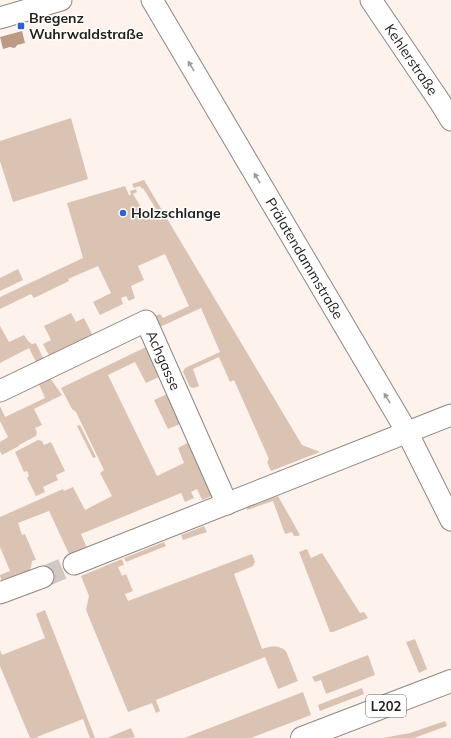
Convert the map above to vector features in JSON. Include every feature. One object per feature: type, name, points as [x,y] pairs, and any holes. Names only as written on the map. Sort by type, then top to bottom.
[{"type":"main road","name":"L202","points":[[302,738],[451,682]]},
{"type":"street","points":[[0,18],[24,5],[61,0]]},
{"type":"street","name":"Prälatendammstraße","points":[[152,0],[407,432],[451,520]]},
{"type":"street","name":"Kehlerstraße","points":[[371,0],[451,120]]},
{"type":"street","name":"Achgasse","points":[[0,391],[146,321],[227,504]]},
{"type":"street","points":[[74,564],[451,415]]},
{"type":"street","points":[[0,593],[43,577]]},
{"type":"shaded area","points":[[22,31],[25,43],[17,45],[14,48],[10,47],[3,49],[0,37]]},
{"type":"shaded area","points":[[71,118],[88,179],[13,202],[0,161],[0,141]]},
{"type":"shaded area","points":[[144,180],[302,445],[320,452],[271,471],[267,462],[269,459],[234,380],[230,382],[219,357],[193,369],[199,386],[194,388],[190,387],[183,372],[185,368],[220,352],[201,308],[160,327],[155,316],[160,314],[163,318],[189,306],[165,254],[138,266],[144,280],[131,286],[135,298],[129,301],[126,296],[121,298],[123,304],[100,315],[93,302],[111,293],[98,266],[68,279],[69,281],[34,298],[31,294],[0,309],[0,297],[83,258],[67,203],[125,186],[129,195],[131,195],[130,191],[136,189],[137,192],[133,194],[146,215],[156,209],[143,188],[142,189],[140,186],[134,188],[132,184]]},
{"type":"shaded area","points":[[18,269],[23,280],[0,291],[0,278]]},
{"type":"shaded area","points":[[71,313],[76,322],[84,318],[93,336],[50,357],[43,344],[51,340],[44,326]]},
{"type":"shaded area","points":[[0,326],[9,342],[24,335],[32,344],[36,343],[44,360],[37,364],[29,348],[0,363]]},
{"type":"shaded area","points":[[146,347],[159,377],[146,383],[135,362],[108,375],[157,476],[184,463],[178,448],[189,442],[212,496],[202,500],[197,489],[191,492],[194,498],[185,502],[181,493],[81,534],[87,548],[70,556],[49,511],[18,523],[22,535],[25,534],[36,560],[32,561],[30,570],[1,580],[0,575],[10,571],[0,547],[0,517],[63,489],[64,491],[73,487],[85,510],[112,496],[100,473],[104,470],[76,412],[72,409],[61,388]]},
{"type":"shaded area","points":[[48,375],[62,395],[34,409],[42,425],[35,428],[37,432],[36,436],[2,455],[0,451],[0,442],[8,437],[0,421],[0,406],[5,417],[45,398],[37,380]]},
{"type":"shaded area","points":[[167,394],[180,424],[168,429],[154,400]]},
{"type":"shaded area","points":[[80,425],[96,457],[93,458],[77,426]]},
{"type":"shaded area","points":[[38,440],[42,441],[44,445],[51,442],[65,471],[56,475],[58,480],[43,487],[45,492],[36,496],[27,478],[29,476],[27,471],[24,472],[15,452]]},
{"type":"shaded area","points":[[278,496],[300,535],[294,536],[292,532],[285,534],[273,501],[247,510],[247,508]]},
{"type":"shaded area","points":[[204,526],[207,532],[183,540],[181,535]]},
{"type":"shaded area","points":[[164,542],[166,546],[126,562],[124,558]]},
{"type":"shaded area","points":[[307,549],[311,558],[322,553],[360,613],[364,612],[368,618],[330,632],[299,552]]},
{"type":"shaded area","points":[[252,554],[255,562],[253,566],[234,574],[262,649],[274,647],[286,651],[298,681],[278,689],[265,657],[156,700],[160,711],[156,713],[152,703],[128,712],[86,610],[89,596],[81,576],[122,559],[124,565],[118,567],[122,576],[126,574],[133,591],[125,594],[128,601]]},
{"type":"shaded area","points":[[45,610],[95,738],[90,738],[83,719],[37,738],[30,738],[0,666],[0,650],[2,655],[45,638],[36,614]]},
{"type":"shaded area","points":[[415,639],[427,669],[419,673],[406,642]]},
{"type":"shaded area","points":[[368,655],[375,675],[326,694],[321,680],[315,682],[312,677]]},
{"type":"shaded area","points":[[362,688],[364,694],[320,711],[318,705]]},
{"type":"shaded area","points":[[303,692],[311,715],[251,738],[184,738]]},
{"type":"shaded area","points":[[445,721],[447,726],[414,738],[383,738],[410,733]]},
{"type":"shaded area","points":[[131,728],[135,737],[107,738]]},
{"type":"tunnel","points":[[43,577],[74,564]]},
{"type":"place","name":"Bregenz Wuhrwaldstraße","points":[[21,26]]},
{"type":"place","name":"Holzschlange","points":[[123,213]]}]
